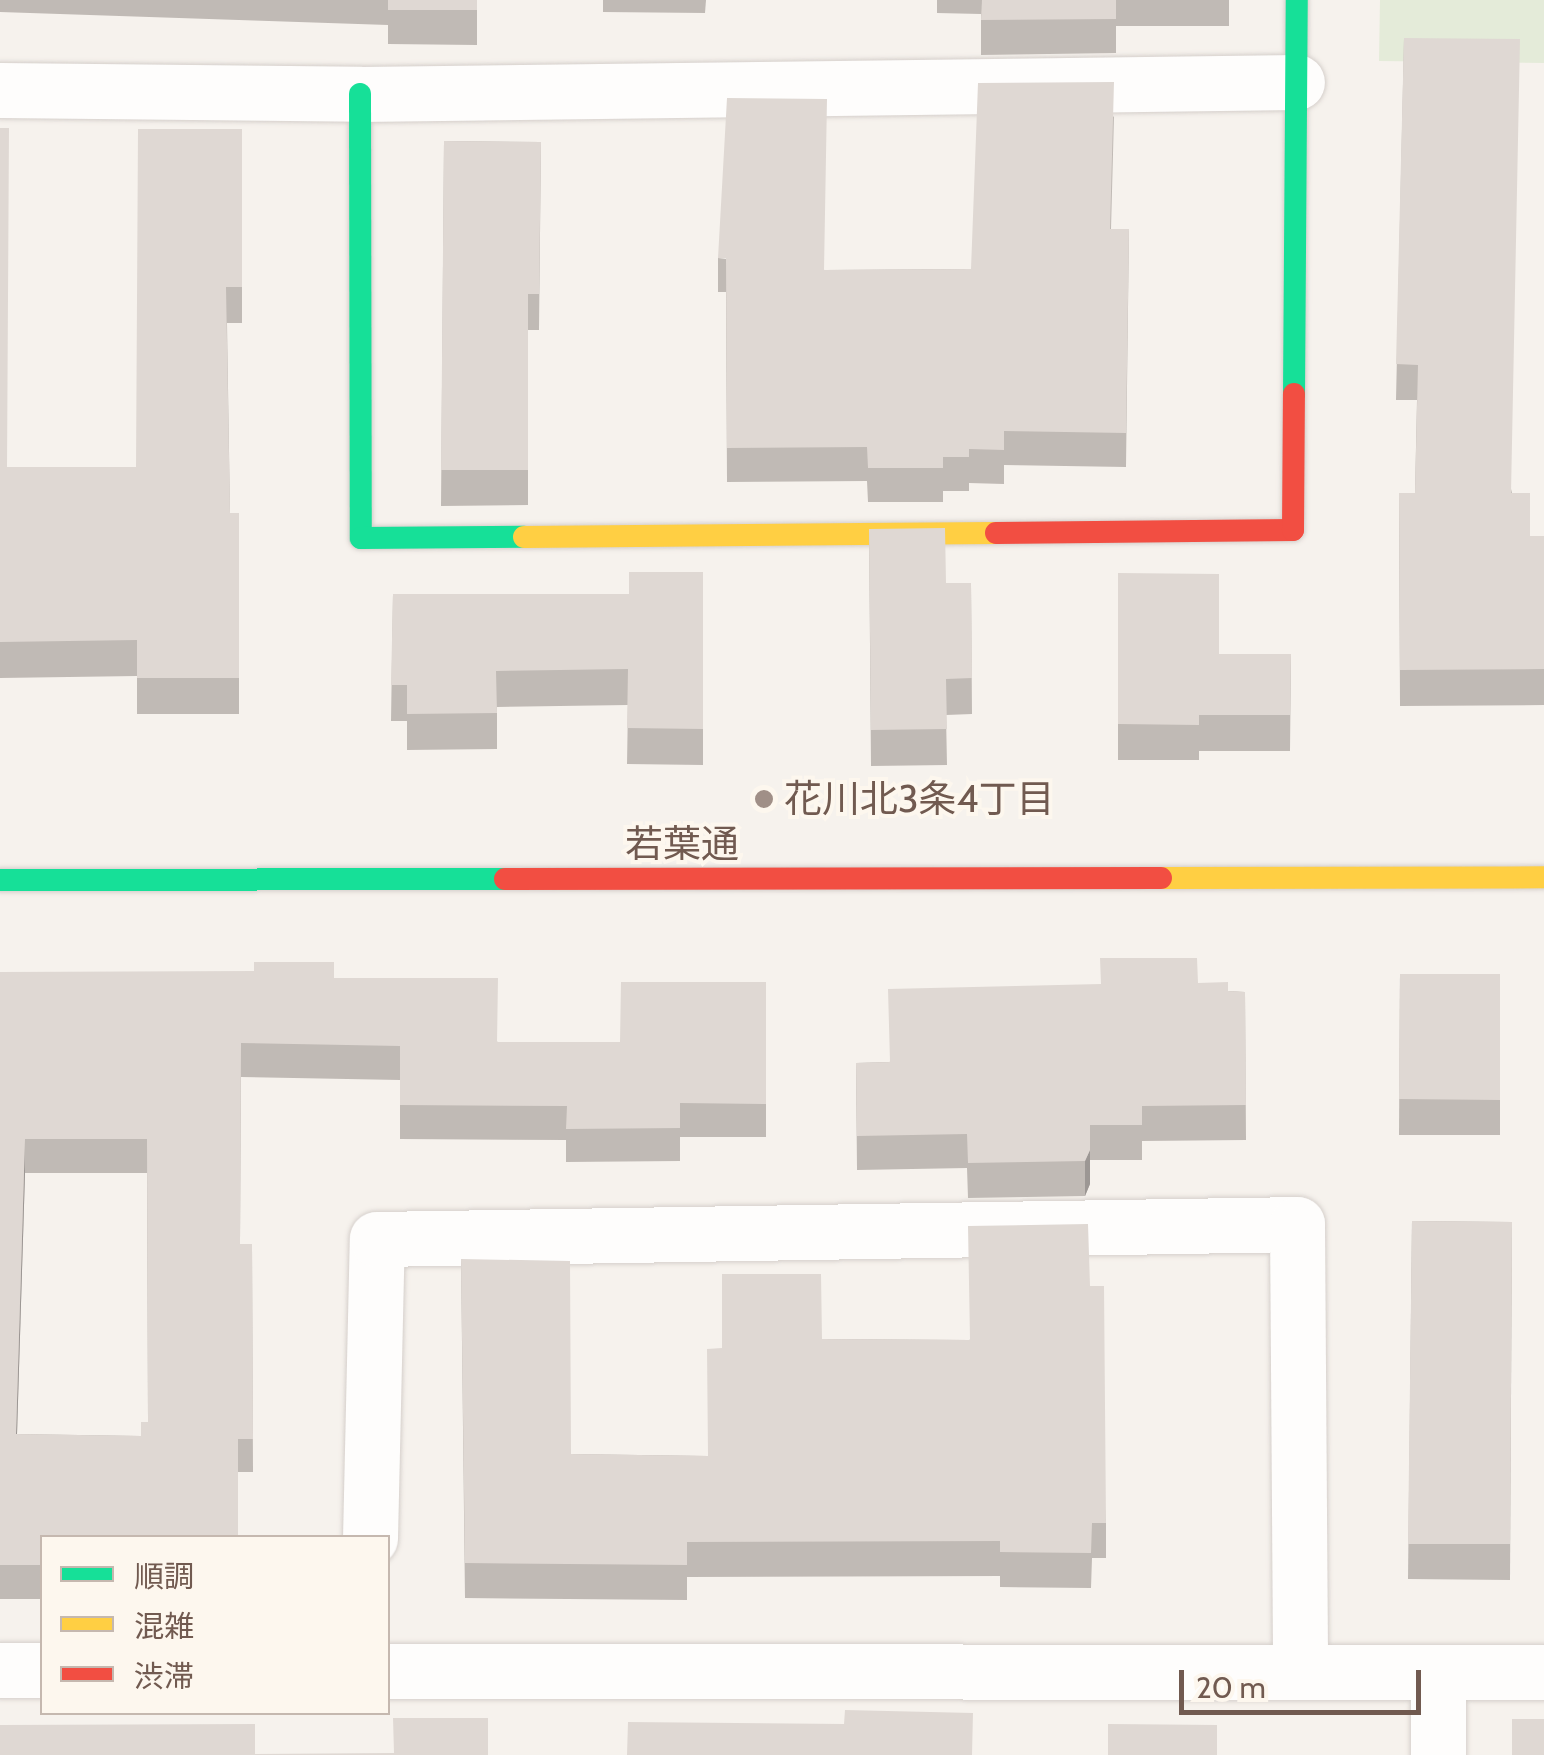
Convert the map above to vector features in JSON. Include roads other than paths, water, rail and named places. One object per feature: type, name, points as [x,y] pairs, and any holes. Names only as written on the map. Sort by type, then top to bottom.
[{"type":"street","points":[[360,94],[361,538],[1293,530],[1297,0]]},
{"type":"street","points":[[0,90],[360,94],[1296,82]]},
{"type":"street","name":"若葉通","points":[[0,880],[1544,877]]},
{"type":"street","points":[[370,1535],[377,1239],[1297,1224],[1300,1672]]},
{"type":"street","points":[[0,1670],[40,1670]]},
{"type":"street","points":[[390,1671],[1544,1672]]},
{"type":"street","points":[[1438,1672],[1438,1755]]},
{"type":"place","name":"花川北3条4丁目","points":[[764,799]]}]
